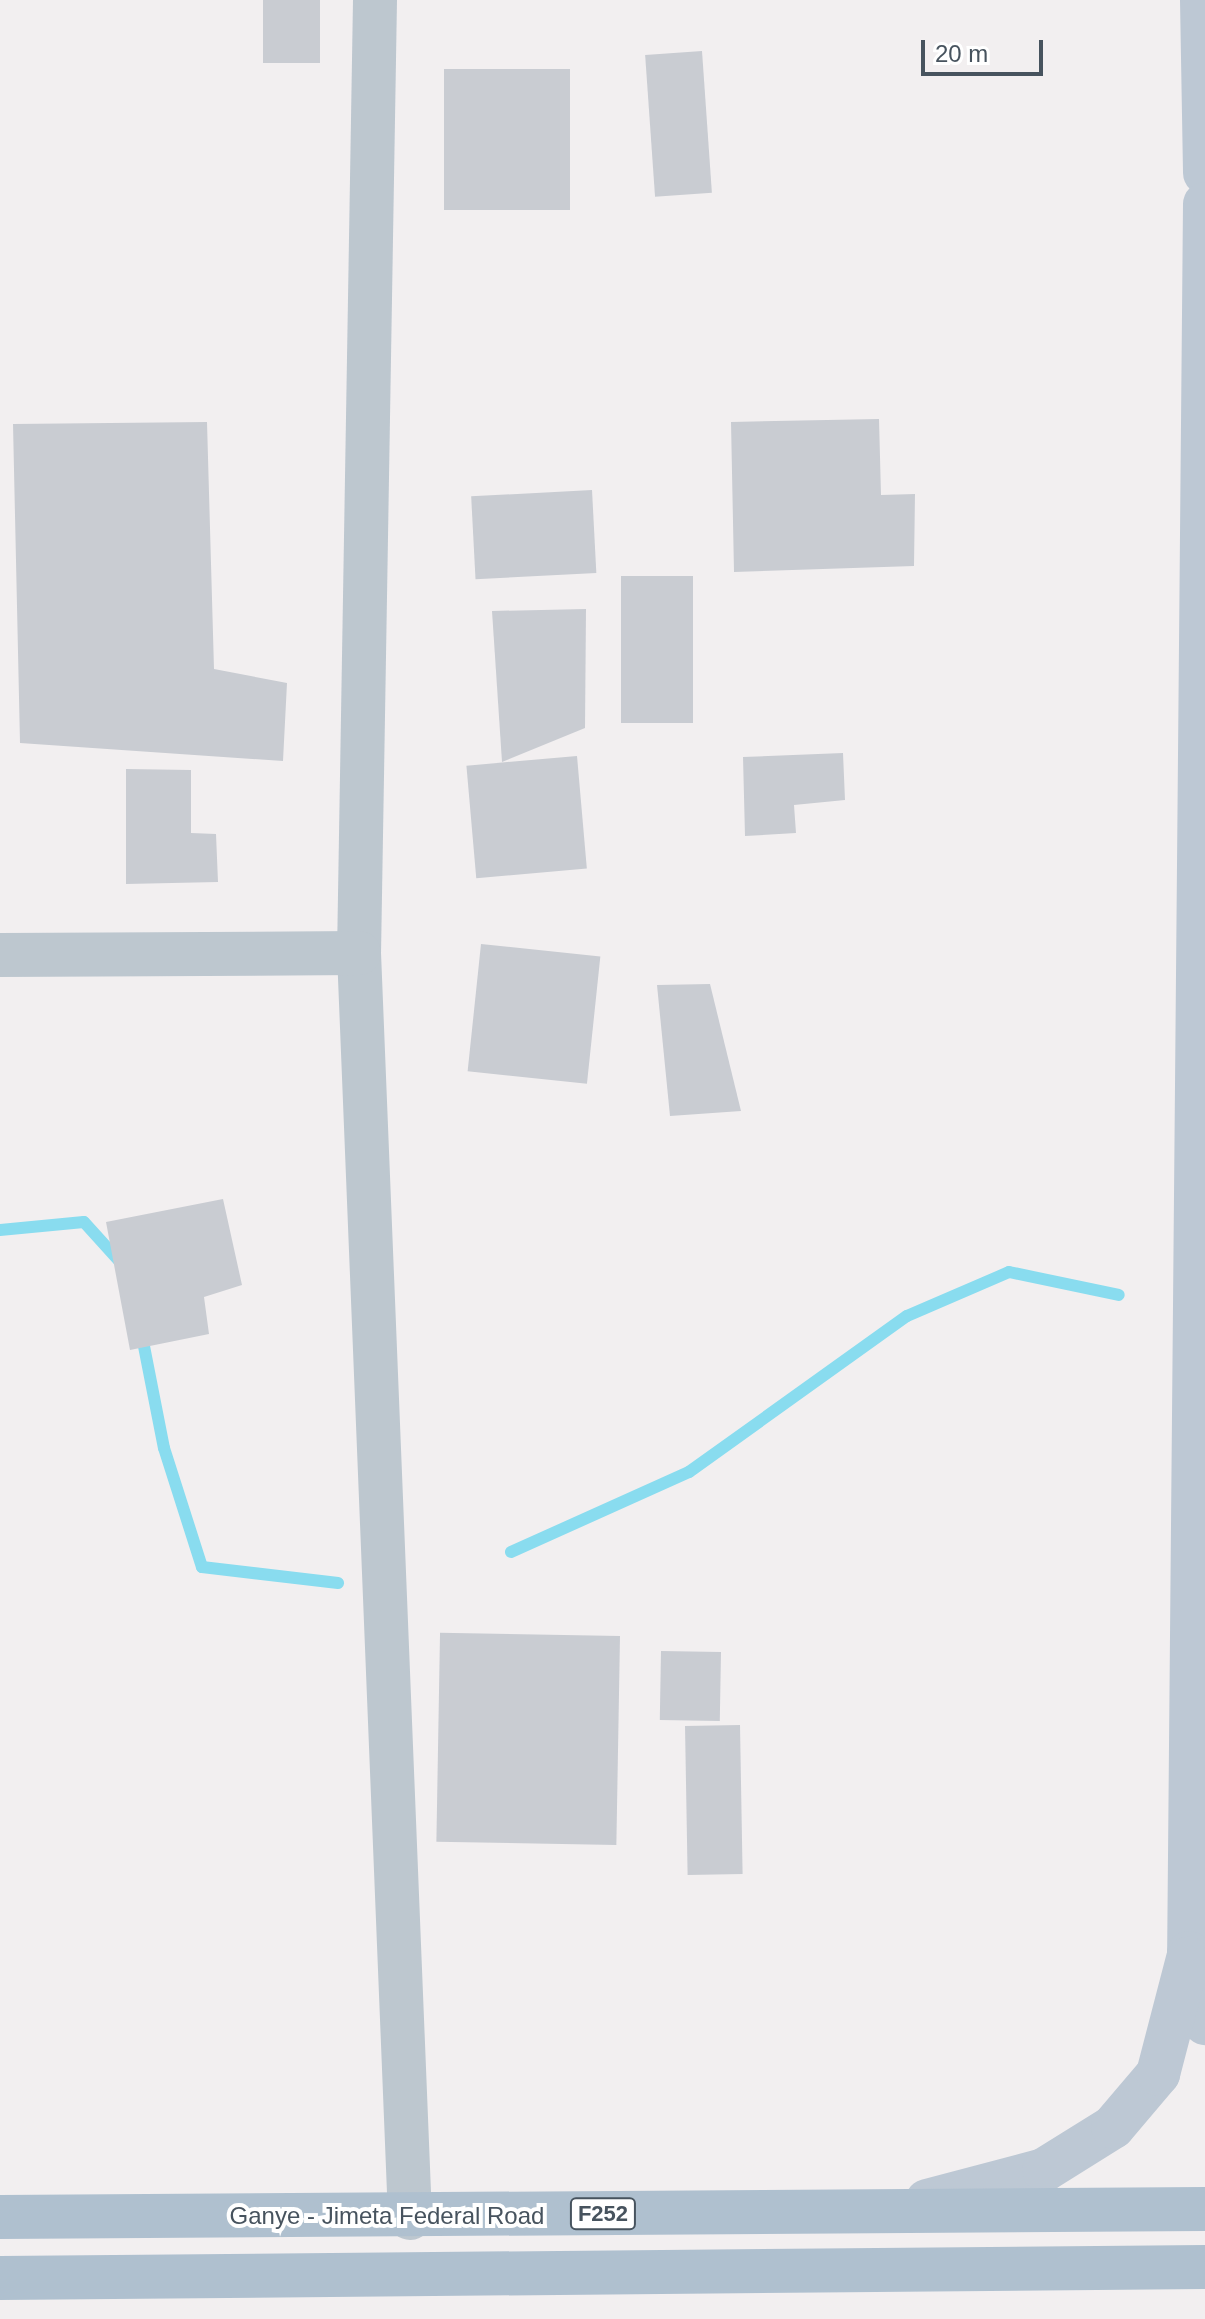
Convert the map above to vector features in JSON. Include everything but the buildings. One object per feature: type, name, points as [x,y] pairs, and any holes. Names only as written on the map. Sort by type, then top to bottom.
[{"type":"main road","points":[[1202,0],[1205,173]]},
{"type":"main road","points":[[1205,204],[1189,1953],[1205,2023]]},
{"type":"main road","points":[[884,2207],[1009,2183],[1080,2153],[1113,2127],[1158,2074],[1189,1953]]},
{"type":"main road","name":"Ganye - Jimeta Federal Road","points":[[0,2217],[410,2218],[884,2207],[1205,2209]]},
{"type":"main road","points":[[0,2278],[1205,2267]]},
{"type":"street","points":[[375,0],[359,953],[410,2218]]},
{"type":"street","points":[[0,955],[359,953]]},
{"type":"waterway","points":[[0,1230],[84,1222],[122,1264]]},
{"type":"waterway","points":[[511,1552],[689,1472],[907,1316],[1009,1272],[1119,1295]]},
{"type":"waterway","points":[[141,1331],[164,1448],[202,1567],[338,1583]]}]
